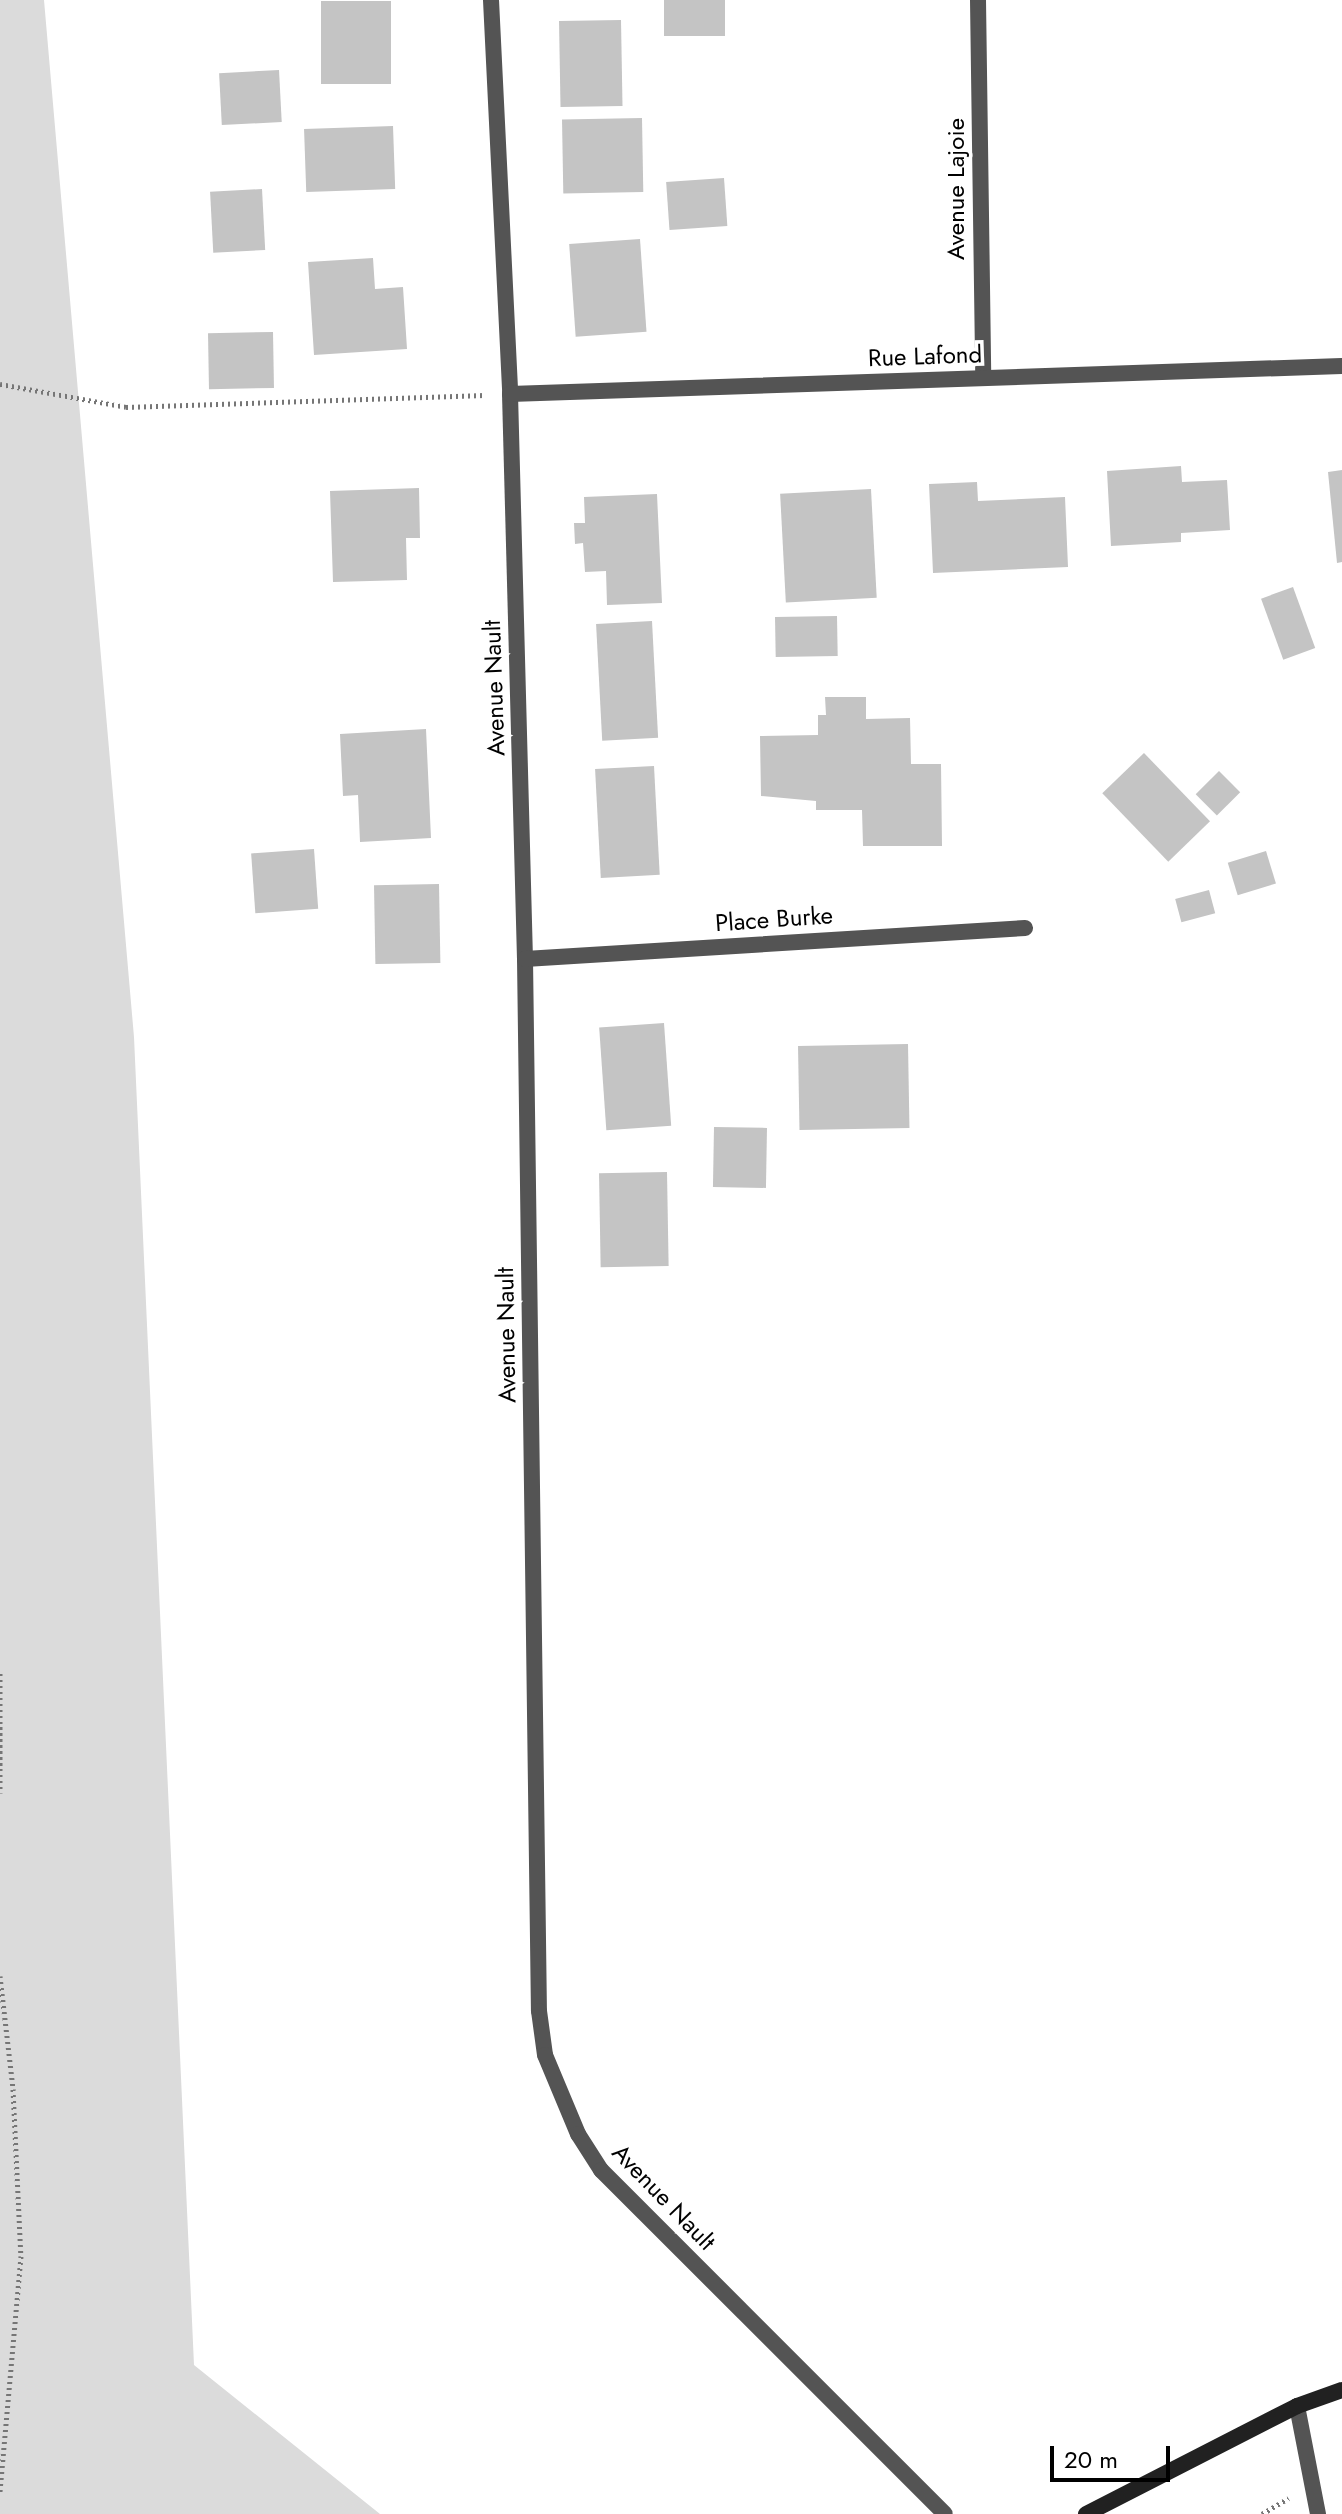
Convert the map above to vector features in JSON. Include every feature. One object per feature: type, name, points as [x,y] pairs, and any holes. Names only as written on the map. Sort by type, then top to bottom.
[{"type":"street","name":"Avenue Nault","points":[[491,0],[510,394],[525,959],[539,2011],[545,2055],[578,2134],[601,2170],[945,2514]]},
{"type":"street","name":"Avenue Lajoie","points":[[978,0],[983,378]]},
{"type":"street","name":"Rue Lafond","points":[[510,394],[1342,366]]},
{"type":"street","name":"Place Burke","points":[[525,959],[1025,928]]},
{"type":"street","points":[[1086,2514],[1297,2406],[1342,2390]]},
{"type":"street","points":[[1297,2406],[1318,2514]]},
{"type":"path","points":[[0,384],[126,407],[510,394]]},
{"type":"path","points":[[0,1673],[0,1793]]},
{"type":"path","points":[[0,1976],[13,2089],[21,2256],[0,2492]]},
{"type":"shaded area","points":[[0,0],[44,0],[134,1037],[194,2365],[380,2514],[0,2514]]},
{"type":"building","points":[[664,0],[725,0],[725,36],[664,36]]},
{"type":"building","points":[[321,1],[391,1],[391,84],[321,84]]},
{"type":"building","points":[[621,20],[623,106],[561,107],[559,21]]},
{"type":"building","points":[[279,70],[282,122],[222,125],[219,73]]},
{"type":"building","points":[[642,118],[643,192],[563,193],[562,119]]},
{"type":"building","points":[[393,126],[395,189],[306,192],[304,129]]},
{"type":"building","points":[[724,178],[727,226],[669,230],[666,182]]},
{"type":"building","points":[[262,189],[265,250],[213,253],[210,192]]},
{"type":"building","points":[[640,239],[646,332],[576,337],[569,244]]},
{"type":"building","points":[[373,258],[375,289],[403,287],[407,349],[314,355],[308,262]]},
{"type":"building","points":[[273,332],[274,388],[209,389],[208,333]]},
{"type":"building","points":[[1181,466],[1182,482],[1227,480],[1230,530],[1181,533],[1181,542],[1111,546],[1107,471]]},
{"type":"building","points":[[1342,470],[1342,562],[1337,563],[1328,472]]},
{"type":"building","points":[[977,482],[978,501],[1065,497],[1068,567],[933,573],[929,484]]},
{"type":"building","points":[[419,488],[420,538],[406,538],[407,580],[333,582],[330,491]]},
{"type":"building","points":[[871,489],[877,598],[786,603],[780,494]]},
{"type":"building","points":[[657,494],[662,603],[607,605],[606,571],[585,572],[583,543],[575,544],[574,523],[585,523],[584,497]]},
{"type":"building","points":[[1293,587],[1315,648],[1283,660],[1261,599]]},
{"type":"building","points":[[837,616],[838,656],[776,657],[775,617]]},
{"type":"building","points":[[652,621],[658,738],[602,741],[596,624]]},
{"type":"building","points":[[825,697],[866,697],[866,719],[910,718],[911,764],[941,764],[942,846],[863,846],[862,810],[816,810],[816,801],[761,796],[760,736],[818,735],[818,715],[826,715]]},
{"type":"building","points":[[426,729],[431,838],[360,842],[358,795],[343,796],[340,734]]},
{"type":"building","points":[[1144,753],[1210,821],[1168,862],[1102,793]]},
{"type":"building","points":[[654,766],[660,875],[601,878],[595,769]]},
{"type":"building","points":[[1219,771],[1240,792],[1217,816],[1196,794]]},
{"type":"building","points":[[314,849],[318,909],[255,913],[251,853]]},
{"type":"building","points":[[1266,851],[1276,884],[1238,895],[1228,863]]},
{"type":"building","points":[[439,884],[440,963],[375,964],[374,885]]},
{"type":"building","points":[[1209,890],[1215,913],[1181,922],[1175,899]]},
{"type":"building","points":[[664,1023],[671,1126],[606,1130],[599,1028]]},
{"type":"building","points":[[908,1044],[909,1128],[799,1130],[798,1046]]},
{"type":"building","points":[[714,1127],[767,1128],[766,1188],[713,1187]]},
{"type":"building","points":[[667,1172],[669,1266],[601,1267],[599,1173]]}]
